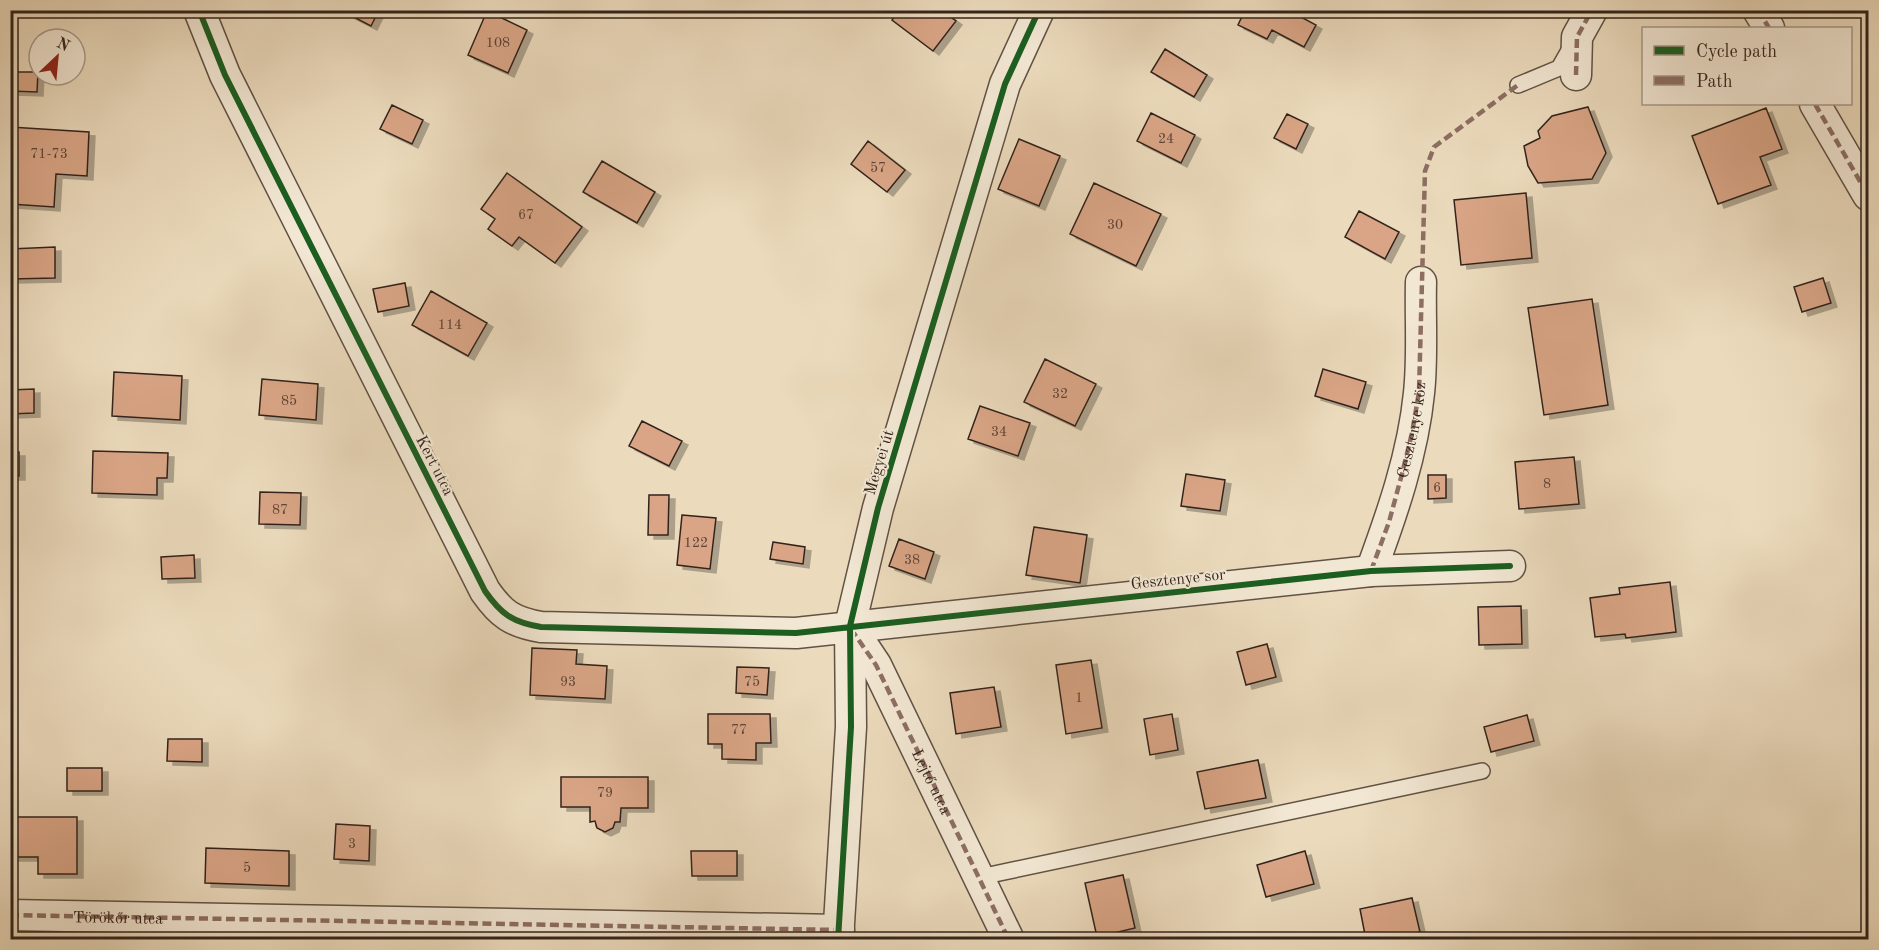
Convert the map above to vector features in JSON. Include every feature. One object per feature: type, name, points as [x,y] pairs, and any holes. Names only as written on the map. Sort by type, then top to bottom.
[{"type":"street","name":"Kert utca","points":[[199,10],[207,36],[230,85],[474,570],[496,607],[515,621],[541,627],[796,633],[850,626]]},
{"type":"street","name":"Megyei út","points":[[838,935],[851,727],[850,626],[878,508],[1005,84],[1039,10]]},
{"type":"street","points":[[1576,75],[1577,37],[1592,10]]},
{"type":"street","points":[[1758,10],[1768,27]]},
{"type":"street","points":[[1816,105],[1869,195]]},
{"type":"street","name":"Gesztenye köz","points":[[1371,571],[1389,522],[1412,433],[1419,392],[1421,282]]},
{"type":"street","name":"Gesztenye sor","points":[[850,626],[1371,571],[1510,566]]},
{"type":"street","name":"Lejtő utca","points":[[850,626],[876,665],[1009,939]]},
{"type":"street","name":"Törökőr utca","points":[[10,915],[838,935]]},
{"type":"lane","points":[[1518,85],[1559,68],[1577,37]]},
{"type":"lane","points":[[980,877],[1482,771]]},
{"type":"building","points":[[340,10],[379,10],[371,26]]},
{"type":"building","points":[[899,10],[941,10],[956,21],[933,51],[892,20]]},
{"type":"building","points":[[1245,10],[1288,10],[1316,25],[1304,47],[1272,30],[1267,39],[1238,25]]},
{"type":"building","points":[[487,11],[527,30],[508,73],[468,55]]},
{"type":"building","points":[[1165,49],[1207,75],[1194,97],[1151,72]]},
{"type":"building","points":[[10,72],[27,72],[27,87],[37,87],[37,92],[10,91]]},
{"type":"building","points":[[392,105],[423,120],[412,144],[380,129]]},
{"type":"building","points":[[1588,107],[1606,153],[1592,179],[1538,183],[1528,166],[1524,146],[1540,138],[1538,131],[1552,116]]},
{"type":"building","points":[[1766,108],[1782,149],[1760,157],[1771,185],[1718,204],[1692,136]]},
{"type":"building","points":[[1151,113],[1195,135],[1181,163],[1137,141]]},
{"type":"building","points":[[1287,114],[1308,124],[1296,149],[1274,138]]},
{"type":"building","points":[[10,127],[89,132],[87,176],[56,174],[54,207],[10,204]]},
{"type":"building","points":[[1019,139],[1060,156],[1039,206],[998,189]]},
{"type":"building","points":[[868,141],[905,170],[887,192],[851,164]]},
{"type":"building","points":[[602,161],[655,192],[637,223],[583,192]]},
{"type":"building","points":[[507,173],[582,227],[555,263],[519,237],[512,246],[488,229],[495,219],[481,209]]},
{"type":"building","points":[[1094,183],[1161,214],[1136,266],[1070,234]]},
{"type":"building","points":[[1526,193],[1532,258],[1461,265],[1454,200]]},
{"type":"building","points":[[1359,211],[1399,232],[1385,259],[1345,237]]},
{"type":"building","points":[[55,247],[55,278],[11,279],[10,249]]},
{"type":"building","points":[[1823,278],[1831,303],[1802,312],[1794,287]]},
{"type":"building","points":[[405,283],[409,306],[378,312],[373,289]]},
{"type":"building","points":[[431,291],[487,323],[468,356],[412,325]]},
{"type":"building","points":[[1592,299],[1608,405],[1544,415],[1528,308]]},
{"type":"building","points":[[1045,359],[1096,384],[1075,426],[1024,402]]},
{"type":"building","points":[[1323,369],[1366,382],[1358,409],[1315,396]]},
{"type":"building","points":[[114,372],[182,376],[180,420],[112,416]]},
{"type":"building","points":[[262,379],[318,384],[316,420],[259,415]]},
{"type":"building","points":[[34,389],[34,413],[10,414],[10,390]]},
{"type":"building","points":[[980,406],[1030,423],[1018,456],[968,439]]},
{"type":"building","points":[[642,421],[682,441],[669,466],[629,446]]},
{"type":"building","points":[[93,451],[168,453],[167,478],[157,478],[157,495],[92,493]]},
{"type":"building","points":[[10,452],[19,452],[19,476],[10,476]]},
{"type":"building","points":[[1574,457],[1579,504],[1519,509],[1515,462]]},
{"type":"building","points":[[1186,474],[1225,480],[1220,511],[1181,506]]},
{"type":"building","points":[[1428,475],[1446,475],[1446,498],[1428,499]]},
{"type":"building","points":[[260,492],[301,493],[300,525],[259,524]]},
{"type":"building","points":[[649,495],[669,495],[668,535],[648,535]]},
{"type":"building","points":[[682,515],[716,518],[710,569],[677,565]]},
{"type":"building","points":[[1034,527],[1087,535],[1080,583],[1026,575]]},
{"type":"building","points":[[899,539],[934,552],[925,579],[889,566]]},
{"type":"building","points":[[773,542],[805,547],[803,564],[770,559]]},
{"type":"building","points":[[194,555],[195,578],[162,579],[161,557]]},
{"type":"building","points":[[1670,582],[1676,632],[1626,638],[1625,634],[1595,637],[1590,598],[1620,594],[1619,588]]},
{"type":"building","points":[[1521,606],[1522,644],[1479,645],[1478,607]]},
{"type":"building","points":[[1267,644],[1276,677],[1246,685],[1237,652]]},
{"type":"building","points":[[532,648],[577,650],[576,664],[607,666],[605,699],[530,695]]},
{"type":"building","points":[[1091,660],[1102,728],[1066,734],[1056,665]]},
{"type":"building","points":[[737,667],[769,668],[767,695],[736,693]]},
{"type":"building","points":[[994,687],[1001,727],[956,734],[950,693]]},
{"type":"building","points":[[708,714],[770,714],[771,743],[756,743],[756,760],[722,759],[722,744],[708,744]]},
{"type":"building","points":[[1172,714],[1178,750],[1150,755],[1144,719]]},
{"type":"building","points":[[1527,715],[1534,741],[1491,752],[1484,727]]},
{"type":"building","points":[[168,739],[202,739],[202,762],[167,761]]},
{"type":"building","points":[[1258,760],[1266,798],[1205,809],[1197,772]]},
{"type":"building","points":[[67,768],[102,768],[102,791],[67,791]]},
{"type":"building","points":[[561,777],[648,777],[648,808],[621,808],[620,822],[615,822],[613,828],[605,832],[597,828],[595,821],[590,822],[590,807],[561,807]]},
{"type":"building","points":[[10,817],[77,817],[77,874],[38,874],[38,857],[10,857]]},
{"type":"building","points":[[336,824],[370,826],[369,861],[334,859]]},
{"type":"building","points":[[206,848],[289,851],[289,886],[205,883]]},
{"type":"building","points":[[691,851],[737,851],[737,876],[692,876]]},
{"type":"building","points":[[1305,851],[1314,884],[1266,897],[1257,865]]},
{"type":"building","points":[[1123,875],[1135,928],[1097,937],[1085,883]]},
{"type":"building","points":[[1412,898],[1420,932],[1386,940],[1366,940],[1360,909]]},
{"type":"marked path","points":[[1576,75],[1577,37],[1592,10]]},
{"type":"marked path","points":[[1758,10],[1768,27]]},
{"type":"marked path","points":[[1371,571],[1389,522],[1402,474],[1419,392],[1425,171],[1434,147],[1518,85]]},
{"type":"marked path","points":[[1816,105],[1868,195]]},
{"type":"marked path","points":[[851,629],[876,665],[1009,940]]},
{"type":"marked path","points":[[10,915],[839,930]]},
{"type":"cycle path","points":[[199,10],[225,75],[485,591],[496,606],[508,616],[522,622],[541,627],[796,633],[1371,571],[1510,566]]},
{"type":"cycle path","points":[[838,940],[851,727],[850,626],[878,508],[1005,84],[1039,10]]}]
